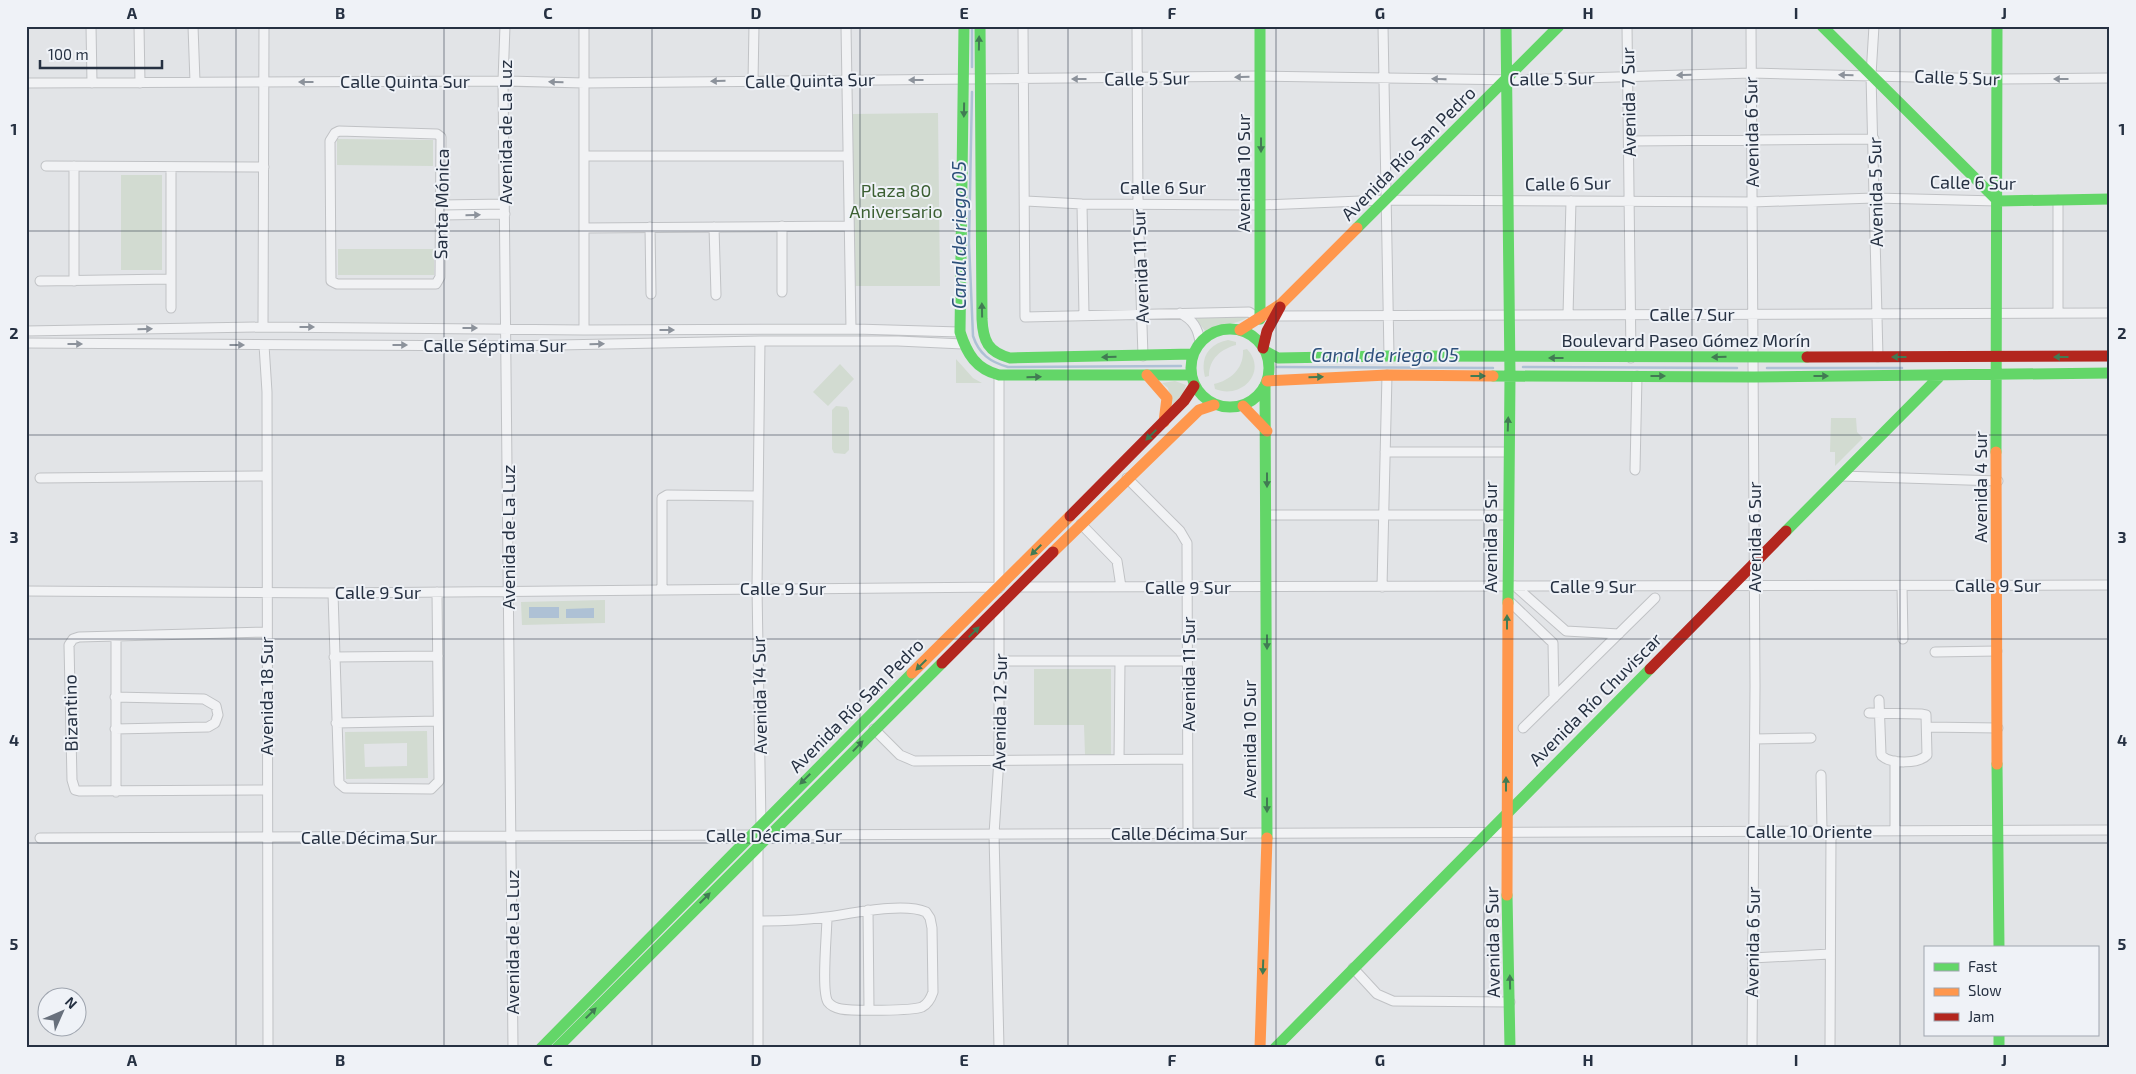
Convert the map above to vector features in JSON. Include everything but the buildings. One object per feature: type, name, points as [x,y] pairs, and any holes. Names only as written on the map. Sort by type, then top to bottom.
[{"type":"main road","points":[[964,26],[965,80],[960,332],[963,344],[973,363],[988,373],[999,375],[1147,375],[1192,380]]},
{"type":"main road","points":[[980,26],[982,319],[983,338],[986,345],[999,355],[1010,358],[1193,354]]},
{"type":"main road","name":"Avenida 10 Sur","points":[[1260,26],[1260,319]]},
{"type":"main road","name":"Avenida 8 Sur","points":[[1506,26],[1505,80],[1510,358],[1508,515],[1511,586],[1508,600],[1506,814],[1508,832],[1510,1048]]},
{"type":"main road","name":"Avenida Río San Pedro","points":[[1200,342],[1218,331],[1240,330],[1282,304],[1559,26]]},
{"type":"main road","points":[[1822,26],[1998,200]]},
{"type":"main road","name":"Avenida 4 Sur","points":[[1997,26],[1998,481],[1996,586],[1999,946]]},
{"type":"main road","name":"Calle 6 Sur","points":[[1998,200],[2110,198]]},
{"type":"main road","name":"Avenida Río San Pedro","points":[[1267,431],[1266,383],[1268,360],[1264,349],[1265,337],[1282,304]]},
{"type":"main road","points":[[1240,330],[1257,340],[1264,349]]},
{"type":"main road","points":[[1200,342],[1193,354],[1192,380],[1206,400],[1214,405],[1224,407],[1243,406],[1260,394],[1266,383]]},
{"type":"main road","name":"Boulevard Paseo Gómez Morín","points":[[1264,349],[1278,358],[1389,356],[1631,358],[2110,356]]},
{"type":"main road","name":"Avenida Río Chuviscar","points":[[1275,1048],[1940,376],[1949,368],[1969,357]]},
{"type":"main road","name":"Boulevard Paseo Gómez Morín","points":[[1266,383],[1294,378],[1387,375],[1754,377],[2110,373]]},
{"type":"main road","points":[[1147,375],[1158,385],[1167,398],[1164,422]]},
{"type":"main road","name":"Avenida Río San Pedro","points":[[556,1048],[999,587],[1164,422],[1192,380]]},
{"type":"main road","name":"Avenida Río San Pedro","points":[[541,1048],[760,835],[874,729],[1127,478],[1199,410],[1214,405]]},
{"type":"main road","points":[[1243,406],[1267,431]]},
{"type":"main road","name":"Avenida 10 Sur","points":[[1260,1048],[1267,833],[1267,431]]},
{"type":"street","points":[[92,26],[92,83]]},
{"type":"street","points":[[139,26],[140,83]]},
{"type":"street","points":[[194,26],[195,82]]},
{"type":"street","points":[[263,327],[264,26]]},
{"type":"street","name":"Avenida de La Luz","points":[[505,26],[513,1048]]},
{"type":"street","points":[[584,26],[584,330]]},
{"type":"street","points":[[753,81],[754,26]]},
{"type":"street","points":[[846,26],[851,329]]},
{"type":"street","points":[[1023,26],[1026,201],[1025,317],[1249,312],[1260,319]]},
{"type":"street","name":"Avenida 11 Sur","points":[[1137,26],[1138,204],[1143,356]]},
{"type":"street","points":[[1383,26],[1389,356]]},
{"type":"street","name":"Avenida 7 Sur","points":[[1627,26],[1631,358]]},
{"type":"street","name":"Avenida 6 Sur","points":[[1751,26],[1755,739],[1752,1048]]},
{"type":"street","name":"Avenida 5 Sur","points":[[1874,26],[1871,75],[1878,357]]},
{"type":"street","name":"Calle 5 Sur","points":[[965,80],[1261,76],[1505,80],[1751,73],[1996,79],[2110,78]]},
{"type":"street","name":"Calle Quinta Sur","points":[[26,83],[504,81],[584,83],[846,79],[965,80]]},
{"type":"street","name":"Santa Mónica","points":[[339,131],[440,135],[442,140],[441,215],[440,278],[436,284],[334,283],[330,278],[330,141],[332,136],[339,131]]},
{"type":"street","points":[[1629,141],[1874,139]]},
{"type":"street","points":[[584,156],[848,156]]},
{"type":"street","points":[[46,166],[264,167]]},
{"type":"street","points":[[74,166],[74,281]]},
{"type":"street","points":[[171,167],[171,308]]},
{"type":"street","name":"Calle 6 Sur","points":[[1026,201],[1082,204],[1261,205],[1385,200],[1752,202],[1874,198],[1998,200]]},
{"type":"street","points":[[2058,200],[2058,313]]},
{"type":"street","points":[[1568,315],[1571,201]]},
{"type":"street","points":[[441,205],[505,204]]},
{"type":"street","points":[[1082,204],[1084,316]]},
{"type":"street","points":[[441,215],[505,214]]},
{"type":"street","points":[[782,226],[782,292]]},
{"type":"street","points":[[584,228],[848,226]]},
{"type":"street","points":[[650,227],[651,294]]},
{"type":"street","points":[[714,227],[716,295]]},
{"type":"street","points":[[40,281],[171,279]]},
{"type":"street","points":[[1180,313],[1194,322],[1199,332],[1200,342]]},
{"type":"street","name":"Calle 7 Sur","points":[[1275,316],[2110,313]]},
{"type":"street","name":"Calle Séptima Sur","points":[[26,330],[263,327],[584,330],[851,329],[960,332]]},
{"type":"street","name":"Calle Séptima Sur","points":[[26,343],[507,346],[760,341],[963,344]]},
{"type":"street","name":"Avenida 14 Sur","points":[[758,1048],[760,921],[758,496],[760,341]]},
{"type":"street","name":"Avenida 18 Sur","points":[[264,345],[268,476],[266,592],[268,1048]]},
{"type":"street","name":"Avenida 12 Sur","points":[[999,375],[999,759],[994,834],[999,1048]]},
{"type":"street","points":[[1382,587],[1387,375]]},
{"type":"street","points":[[1635,470],[1637,376]]},
{"type":"street","points":[[1385,452],[1508,452]]},
{"type":"street","points":[[40,478],[268,476]]},
{"type":"street","points":[[1841,476],[1998,481]]},
{"type":"street","name":"Avenida 11 Sur","points":[[1127,478],[1183,535],[1187,543],[1188,833]]},
{"type":"street","points":[[662,588],[662,498],[667,496],[758,496]]},
{"type":"street","points":[[1267,515],[1383,517],[1508,515]]},
{"type":"street","points":[[1081,524],[1117,562],[1121,587]]},
{"type":"street","name":"Calle 9 Sur","points":[[26,591],[333,593],[508,592],[662,588],[2110,585]]},
{"type":"street","points":[[1511,586],[1566,631],[1619,634]]},
{"type":"street","points":[[1902,586],[1903,639]]},
{"type":"street","points":[[333,593],[338,780],[341,786],[431,789],[438,781],[437,592]]},
{"type":"street","points":[[1523,728],[1655,598]]},
{"type":"street","points":[[1508,600],[1553,643],[1554,698]]},
{"type":"street","name":"Bizantino","points":[[266,632],[79,637],[73,639],[69,645],[72,784],[79,791],[266,790]]},
{"type":"street","points":[[116,637],[116,792]]},
{"type":"street","points":[[1935,652],[1997,651]]},
{"type":"street","points":[[334,657],[438,656]]},
{"type":"street","points":[[1000,661],[1187,661]]},
{"type":"street","points":[[1119,759],[1120,662]]},
{"type":"street","points":[[115,697],[204,699],[216,706],[218,715],[215,723],[208,727],[115,729]]},
{"type":"street","points":[[1869,713],[1879,713],[1926,715],[1929,752],[1925,758],[1895,761],[1886,760],[1882,756],[1879,713],[1879,700]]},
{"type":"street","points":[[336,723],[438,721]]},
{"type":"street","points":[[1928,727],[1998,728]]},
{"type":"street","points":[[874,729],[909,760],[1187,758]]},
{"type":"street","points":[[1755,739],[1811,738]]},
{"type":"street","points":[[1895,761],[1895,831]]},
{"type":"street","points":[[1821,775],[1826,831],[1830,954],[1830,1048]]},
{"type":"street","name":"Calle 10 Oriente","points":[[1508,832],[2110,830]]},
{"type":"street","name":"Calle Décima Sur","points":[[40,838],[1508,832]]},
{"type":"street","points":[[760,921],[827,917],[868,910],[922,910],[928,914],[932,928],[932,997],[921,1007],[869,1009],[839,1009],[826,1000],[824,988],[827,917]]},
{"type":"street","points":[[868,910],[869,1009]]},
{"type":"street","points":[[1752,958],[1830,954]]},
{"type":"street","points":[[1353,968],[1377,994],[1393,1001],[1510,1002]]},
{"type":"green space","name":"Plaza 80 Aniversario","points":[[938,113],[940,286],[854,286],[852,114]]},
{"type":"green space","points":[[337,139],[433,140],[433,166],[337,165]]},
{"type":"green space","points":[[121,175],[162,175],[162,270],[121,270]]},
{"type":"green space","points":[[338,249],[434,249],[434,275],[338,275]]},
{"type":"green space","points":[[1251,315],[1246,319],[1205,331],[1194,316]]},
{"type":"green space","points":[[1228,340],[1236,342],[1236,345],[1225,349],[1217,356],[1211,365],[1209,376],[1205,377],[1204,364],[1207,353],[1215,345]]},
{"type":"green space","points":[[1247,349],[1253,357],[1255,366],[1249,381],[1243,387],[1234,390],[1215,389],[1214,384],[1226,380],[1239,368],[1243,350]]},
{"type":"green space","points":[[956,359],[973,378],[982,383],[956,383]]},
{"type":"green space","points":[[840,364],[854,379],[828,406],[813,392]]},
{"type":"green space","points":[[1175,381],[1186,385],[1183,394],[1172,405],[1168,388],[1162,383]]},
{"type":"green space","points":[[836,406],[847,407],[849,411],[849,450],[845,454],[834,453],[832,449],[832,410]]},
{"type":"green space","points":[[1831,418],[1856,418],[1857,432],[1863,438],[1835,466],[1835,452],[1830,452]]},
{"type":"green space","points":[[605,600],[605,623],[522,625],[521,602]]},
{"type":"green space","points":[[1034,669],[1111,669],[1111,756],[1085,755],[1084,725],[1034,725]]},
{"type":"green space","points":[[427,731],[428,778],[346,779],[345,732]],"holes":[[[407,743],[407,766],[365,767],[364,744]]]},
{"type":"water","points":[[529,607],[559,607],[559,618],[529,618]]},
{"type":"water","points":[[594,608],[594,618],[566,618],[566,609]]},
{"type":"waterway","points":[[972,26],[972,67]]},
{"type":"waterway","name":"Canal de riego 05","points":[[972,92],[969,243],[973,336],[978,348],[991,360],[1008,367],[1181,366]]},
{"type":"waterway","name":"Canal de riego 05","points":[[1277,367],[1493,368]]},
{"type":"waterway","points":[[1523,367],[1737,368]]},
{"type":"waterway","points":[[1767,368],[1902,368]]},
{"type":"traffic: fast","points":[[964,26],[960,332],[969,354],[978,365],[999,375],[1191,375]]},
{"type":"traffic: fast","points":[[980,26],[982,319],[985,339],[988,344],[996,352],[1010,358],[1193,354]]},
{"type":"traffic: fast","points":[[1260,26],[1260,319]]},
{"type":"traffic: fast","points":[[1506,26],[1510,376],[1508,603]]},
{"type":"traffic: fast","points":[[1357,228],[1559,26]]},
{"type":"traffic: fast","points":[[1822,26],[1998,201],[2110,199]]},
{"type":"traffic: fast","points":[[1996,452],[1997,26]]},
{"type":"traffic: fast","points":[[1222,329],[1238,329],[1252,335],[1263,346],[1269,360],[1269,368],[1269,376],[1263,390],[1252,401],[1238,407],[1222,407],[1208,401],[1197,390],[1191,376],[1191,360],[1197,346],[1208,335],[1222,329]]},
{"type":"traffic: fast","points":[[1265,351],[1278,358],[1389,356],[1807,357]]},
{"type":"traffic: fast","points":[[1493,376],[1754,377],[2110,373]]},
{"type":"traffic: fast","points":[[1786,531],[1940,376]]},
{"type":"traffic: fast","points":[[1265,385],[1267,838]]},
{"type":"traffic: fast","points":[[557,1048],[942,663]]},
{"type":"traffic: fast","points":[[1275,1048],[1650,669]]},
{"type":"traffic: fast","points":[[541,1048],[912,673]]},
{"type":"traffic: fast","points":[[1997,764],[1999,946]]},
{"type":"traffic: fast","points":[[1507,895],[1510,1048]]},
{"type":"traffic: fast","points":[[1999,1036],[1999,1048]]},
{"type":"traffic: slow","points":[[1240,330],[1281,304],[1357,228]]},
{"type":"traffic: slow","points":[[1147,375],[1167,398],[1164,422]]},
{"type":"traffic: slow","points":[[1267,381],[1387,375],[1493,376]]},
{"type":"traffic: slow","points":[[1053,552],[1199,410],[1214,405]]},
{"type":"traffic: slow","points":[[1243,406],[1267,431]]},
{"type":"traffic: slow","points":[[1996,452],[1997,764]]},
{"type":"traffic: slow","points":[[912,673],[1070,516]]},
{"type":"traffic: slow","points":[[1507,895],[1508,603]]},
{"type":"traffic: slow","points":[[1260,1048],[1267,838]]},
{"type":"traffic: jam","points":[[1263,348],[1267,331],[1280,307]]},
{"type":"traffic: jam","points":[[1807,357],[2110,356]]},
{"type":"traffic: jam","points":[[1070,516],[1184,401],[1194,386]]},
{"type":"traffic: jam","points":[[1650,669],[1786,531]]},
{"type":"traffic: jam","points":[[942,663],[1053,552]]}]
